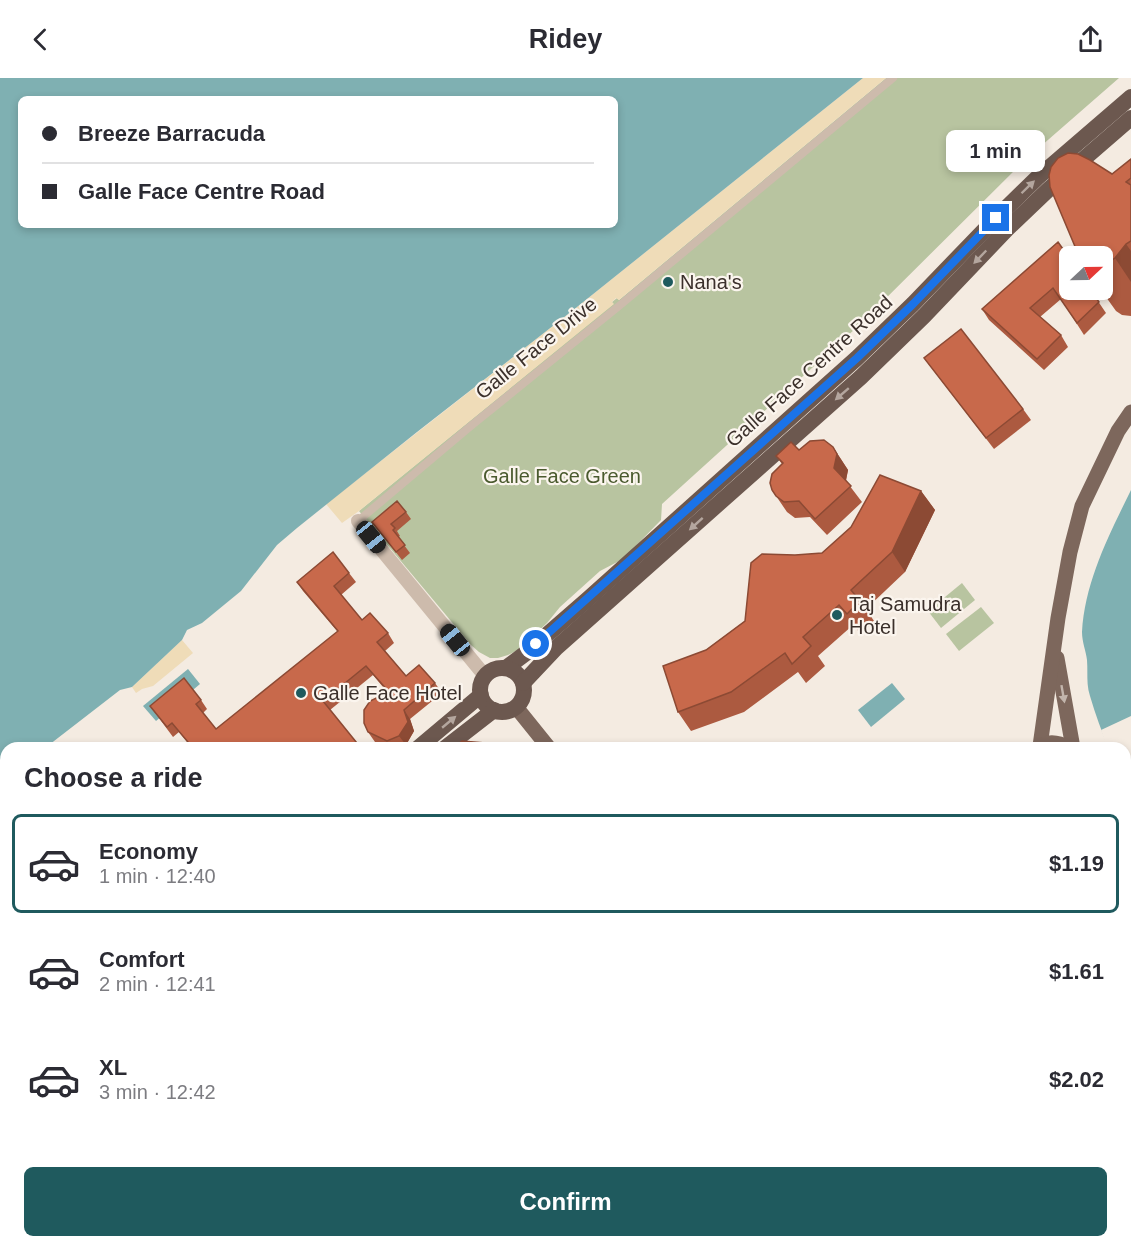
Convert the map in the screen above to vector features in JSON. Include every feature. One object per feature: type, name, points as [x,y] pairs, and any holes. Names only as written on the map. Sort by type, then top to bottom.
[{"type":"highway","name":"Galle Face Centre Road","points":[[523,683],[556,648],[861,377],[996,218],[1029,186],[1131,97]]},
{"type":"highway","name":"Galle Face Centre Road","points":[[506,668],[526,653],[857,358],[918,310],[1049,189],[1131,118]]},
{"type":"highway","points":[[506,668],[516,673],[523,683],[523,696],[516,707],[504,712],[487,706],[481,695],[481,683],[485,676],[488,672],[506,668]]},
{"type":"highway","points":[[425,742],[481,695]]},
{"type":"highway","points":[[453,742],[494,710]]},
{"type":"main road","points":[[1040,742],[1054,640],[1070,552],[1082,506],[1118,431],[1131,412]]},
{"type":"main road","points":[[1054,640],[1070,742]]},
{"type":"main road","points":[[516,707],[544,742]]},
{"type":"street","name":"Galle Face Drive","points":[[485,676],[358,521],[893,78]]},
{"type":"green space","name":"Galle Face Green","points":[[886,78],[1119,78],[1025,160],[855,329],[662,504],[661,520],[623,559],[600,571],[560,607],[547,623],[518,650],[498,658],[490,658],[479,652],[359,511],[613,304],[612,302],[617,298],[619,300]]},
{"type":"green space","points":[[962,583],[975,600],[941,628],[928,611]]},
{"type":"green space","points":[[981,607],[994,623],[959,651],[946,634]]},
{"type":"sand","points":[[863,78],[886,78],[619,300],[616,298],[612,302],[614,304],[359,511],[342,523],[326,504],[572,311]]},
{"type":"sand","points":[[182,640],[193,653],[153,686],[136,693],[132,687]]},
{"type":"water","points":[[0,78],[863,78],[297,528],[277,545],[241,591],[202,623],[187,630],[182,640],[132,687],[120,690],[53,742],[0,742]]},
{"type":"water","points":[[1131,490],[1131,742],[1106,742],[1089,692],[1082,632],[1084,613],[1093,577]]},
{"type":"water","points":[[188,669],[200,684],[156,721],[143,706]]},
{"type":"water","points":[[892,683],[905,699],[871,727],[858,710]]},
{"type":"pier","points":[[1131,716],[1131,742],[1105,742],[1101,730]]},
{"type":"building","points":[[1068,153],[1078,154],[1112,174],[1131,159],[1131,178],[1126,182],[1131,185],[1131,241],[1113,259],[1113,246],[1075,246],[1050,187],[1051,167],[1058,158]]},
{"type":"building","points":[[1058,242],[1061,246],[1059,246],[1059,297],[1053,288],[1030,308],[1061,335],[1037,359],[982,309]]},
{"type":"building","points":[[1061,300],[1098,300],[1099,302],[1077,323]]},
{"type":"building","points":[[961,329],[1023,409],[986,438],[924,358]]},
{"type":"building","points":[[824,440],[833,447],[837,454],[834,468],[851,486],[815,519],[799,501],[784,502],[776,496],[770,483],[772,474],[783,463],[776,456],[791,442],[799,450],[810,441]]},
{"type":"building","points":[[880,475],[921,491],[892,552],[851,590],[860,601],[847,614],[839,605],[803,637],[811,646],[792,664],[785,653],[731,692],[678,712],[663,666],[706,650],[745,621],[751,563],[762,554],[822,553],[851,527]]},
{"type":"building","points":[[397,501],[406,512],[391,524],[405,545],[396,552],[372,522]]},
{"type":"building","points":[[333,552],[349,573],[334,586],[362,620],[370,613],[388,633],[377,642],[406,676],[419,665],[435,683],[404,710],[408,722],[399,736],[387,741],[368,732],[364,723],[364,710],[370,701],[389,692],[366,666],[323,701],[356,742],[188,742],[172,723],[167,727],[150,706],[184,678],[201,700],[196,704],[216,729],[338,631],[297,582]]},
{"type":"place","name":"Nana's","points":[[668,282]]},
{"type":"place","name":"Taj Samudra Hotel","points":[[837,615]]},
{"type":"place","name":"Galle Face Hotel","points":[[301,693]]},
{"type":"route","points":[[536,644],[857,358],[996,218]]}]
